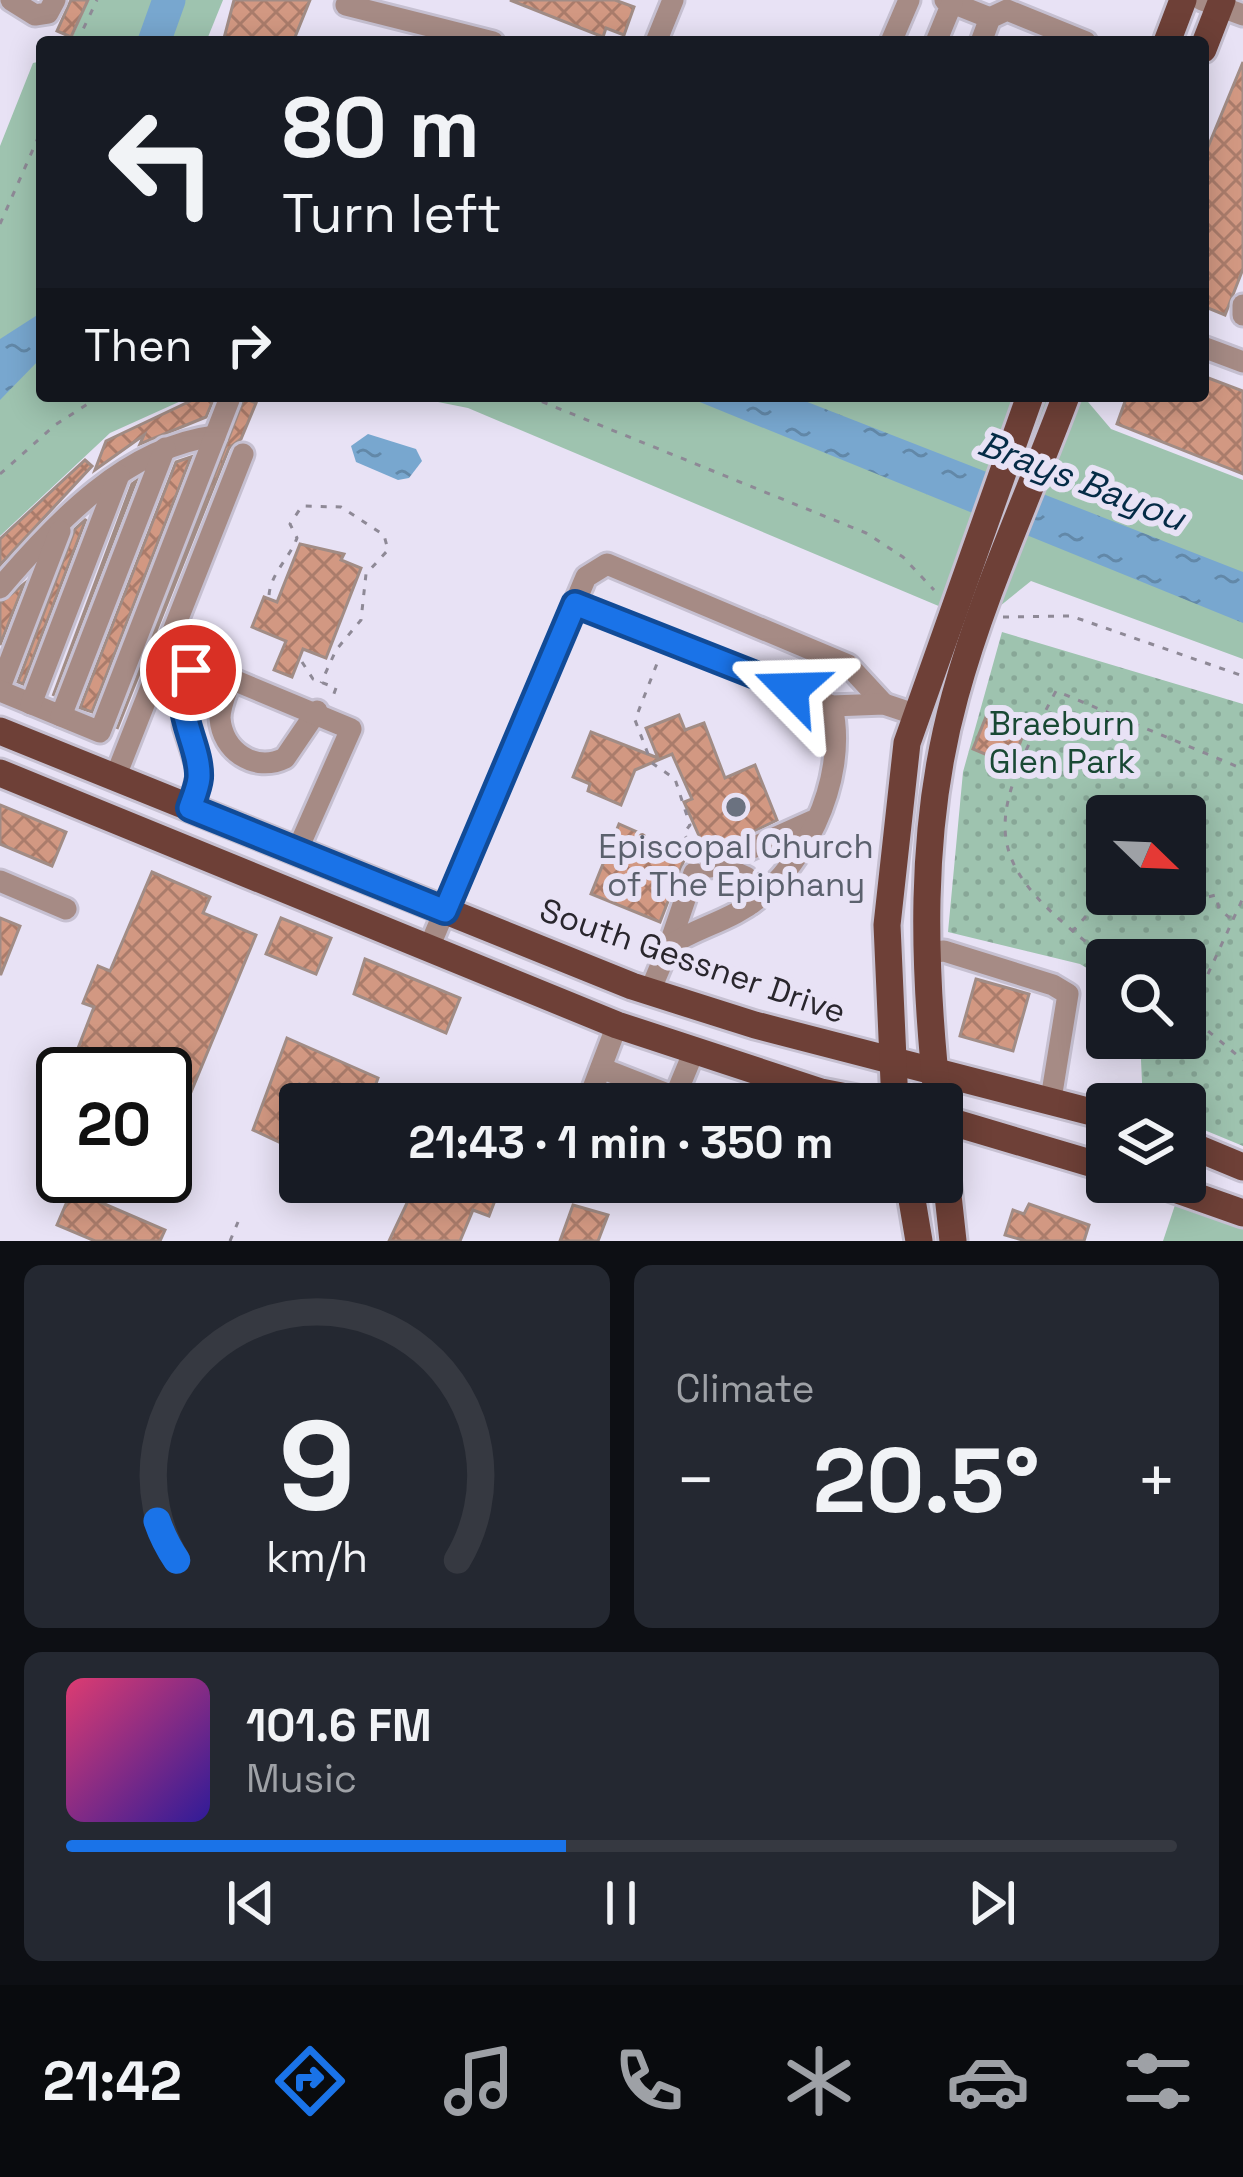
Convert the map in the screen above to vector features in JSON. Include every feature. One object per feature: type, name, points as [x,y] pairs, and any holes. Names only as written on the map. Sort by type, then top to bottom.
[{"type":"main road","points":[[1169,36],[1183,0]]},
{"type":"main road","points":[[1209,36],[1222,5]]},
{"type":"main road","points":[[894,1083],[887,925],[902,776],[914,714],[950,594],[1028,402]]},
{"type":"main road","points":[[935,1083],[926,953],[928,851],[937,779],[956,690],[990,610],[1064,403]]},
{"type":"main road","name":"South Gessner Drive","points":[[0,731],[641,988],[892,1062],[1086,1110]]},
{"type":"main road","points":[[0,773],[617,1025],[793,1083]]},
{"type":"main road","points":[[902,776],[937,779]]},
{"type":"main road","points":[[103,816],[115,778]]},
{"type":"main road","points":[[617,1025],[641,988]]},
{"type":"main road","points":[[963,1125],[1086,1162]]},
{"type":"main road","points":[[1206,1152],[1243,1167]]},
{"type":"main road","points":[[1206,1200],[1243,1213]]},
{"type":"main road","points":[[913,1203],[919,1241]]},
{"type":"main road","points":[[948,1203],[952,1241]]},
{"type":"lane","points":[[11,0],[35,15],[48,13],[55,0]]},
{"type":"lane","points":[[348,0],[346,5],[439,35]]},
{"type":"lane","points":[[658,36],[673,0]]},
{"type":"lane","points":[[894,36],[910,0]]},
{"type":"lane","points":[[938,36],[948,1],[990,18]]},
{"type":"lane","points":[[983,36],[990,18],[1006,10],[1071,36]]},
{"type":"lane","points":[[1243,305],[1243,315]]},
{"type":"lane","points":[[1209,349],[1243,362]]},
{"type":"lane","points":[[64,521],[0,689],[100,732],[228,402]]},
{"type":"lane","points":[[0,588],[64,521],[119,474],[165,448],[215,436]]},
{"type":"lane","points":[[61,716],[165,448]]},
{"type":"lane","points":[[115,778],[243,454]]},
{"type":"lane","points":[[31,704],[119,474]]},
{"type":"lane","points":[[428,950],[586,577],[607,565],[848,665],[884,704]]},
{"type":"lane","points":[[575,604],[832,706],[884,704],[914,714]]},
{"type":"lane","points":[[190,808],[199,772],[184,726],[185,679],[196,670],[231,679],[348,726],[351,733],[318,794],[297,851]]},
{"type":"lane","points":[[231,679],[220,712],[222,730],[239,756],[262,764],[285,758],[316,712]]},
{"type":"lane","points":[[669,946],[752,903],[792,864],[829,789],[836,723],[832,706]]},
{"type":"lane","points":[[641,988],[669,946],[707,868],[802,829],[818,817]]},
{"type":"lane","points":[[707,868],[746,877],[752,903]]},
{"type":"lane","points":[[0,881],[66,909]]},
{"type":"lane","points":[[926,953],[944,951],[1068,994],[1051,1099]]},
{"type":"lane","points":[[595,1083],[617,1025]]},
{"type":"lane","points":[[680,1083],[694,1051]]},
{"type":"lane","points":[[601,1068],[635,1083]]},
{"type":"path","points":[[80,36],[97,0]]},
{"type":"path","points":[[1,221],[36,142]]},
{"type":"path","points":[[0,474],[55,425],[91,402]]},
{"type":"path","points":[[543,402],[866,533],[950,594]]},
{"type":"path","points":[[269,595],[272,579],[287,562],[297,538],[290,524],[302,506],[341,507],[384,535],[388,550],[366,574],[361,620],[336,650],[321,683]]},
{"type":"path","points":[[990,610],[1071,616],[1243,676]]},
{"type":"path","points":[[648,754],[635,720],[668,640]]},
{"type":"path","points":[[1086,943],[1018,876],[1004,847],[1002,828],[1016,773],[1056,692],[1243,769]]},
{"type":"path","points":[[652,763],[676,779],[690,825],[684,833],[688,843]]},
{"type":"path","points":[[1206,898],[1216,895],[1219,909],[1232,919]]},
{"type":"path","points":[[1206,973],[1243,898]]},
{"type":"path","points":[[1072,932],[1087,915]]},
{"type":"path","points":[[1206,1029],[1243,1060]]},
{"type":"path","points":[[230,1241],[238,1222]]},
{"type":"green space","points":[[89,0],[223,0],[208,36],[73,36]]},
{"type":"green space","points":[[33,63],[36,402],[179,402],[110,433],[0,536],[0,146]]},
{"type":"green space","points":[[438,402],[1088,402],[1111,429],[1243,480],[1243,659],[1031,581],[979,623],[468,408]]},
{"type":"green space","name":"Braeburn Glen Park","points":[[1002,632],[1243,704],[1243,1146],[1206,1131],[1206,1083],[1142,1083],[1141,1059],[1206,1059],[1206,939],[1086,939],[1086,968],[948,932],[963,772]]},
{"type":"green space","points":[[1176,1203],[1243,1223],[1243,1241],[1163,1241]]},
{"type":"water","points":[[36,316],[36,363],[0,400],[0,339]]},
{"type":"water","points":[[700,402],[807,402],[1243,572],[1243,623]]},
{"type":"water","points":[[368,434],[416,449],[422,461],[409,478],[398,480],[356,462],[351,446]]},
{"type":"building","points":[[71,0],[88,0],[71,36],[57,31]]},
{"type":"building","points":[[234,0],[310,0],[295,36],[225,36]]},
{"type":"building","points":[[510,0],[615,0],[634,7],[624,35],[606,28],[600,36]]},
{"type":"building","points":[[1243,62],[1243,269],[1225,315],[1209,308],[1209,144]]},
{"type":"building","points":[[1209,378],[1243,391],[1243,474],[1117,424],[1125,402],[1209,402]]},
{"type":"building","points":[[188,402],[212,402],[206,417],[140,444],[144,435],[95,470],[106,441]]},
{"type":"building","points":[[242,402],[256,403],[241,439],[229,448],[117,729]]},
{"type":"building","points":[[191,457],[92,712],[80,708],[176,462]]},
{"type":"building","points":[[85,460],[92,466],[0,565],[0,539]]},
{"type":"building","points":[[136,481],[53,696],[132,484]]},
{"type":"building","points":[[86,519],[23,684],[18,682],[75,529]]},
{"type":"building","points":[[300,544],[344,554],[341,560],[361,568],[326,658],[303,649],[292,677],[274,670],[286,641],[252,627],[264,597],[277,602]]},
{"type":"building","points":[[24,584],[0,645],[0,603]]},
{"type":"building","points":[[988,712],[1026,728],[1011,765],[973,749]]},
{"type":"building","points":[[679,715],[685,730],[704,723],[725,778],[755,765],[777,820],[698,859],[686,855],[660,922],[591,894],[619,824],[676,849],[700,838],[684,802],[692,799],[672,754],[635,770],[621,805],[588,791],[590,784],[573,777],[591,732],[658,758],[646,728]]},
{"type":"building","points":[[0,805],[66,832],[52,866],[0,844]]},
{"type":"building","points":[[152,872],[210,897],[203,913],[256,935],[192,1090],[192,1047],[78,1047],[94,1007],[83,1003],[98,966],[110,971]]},
{"type":"building","points":[[0,918],[20,926],[1,974],[0,974]]},
{"type":"building","points":[[281,918],[331,938],[316,974],[266,954]]},
{"type":"building","points":[[365,959],[460,998],[446,1033],[354,994]]},
{"type":"building","points":[[976,979],[1029,994],[1013,1051],[960,1036]]},
{"type":"building","points":[[287,1038],[378,1078],[376,1083],[279,1083],[279,1142],[253,1130]]},
{"type":"building","points":[[66,1203],[102,1203],[165,1230],[160,1241],[95,1241],[57,1225]]},
{"type":"building","points":[[407,1203],[494,1203],[489,1216],[473,1210],[460,1241],[389,1241]]},
{"type":"building","points":[[1029,1204],[1089,1225],[1084,1241],[1026,1241],[1005,1235],[1013,1210],[1024,1214]]},
{"type":"building","points":[[573,1205],[608,1215],[598,1241],[560,1241]]},
{"type":"waterway","points":[[156,36],[169,0]]},
{"type":"place","name":"Episcopal Church of The Epiphany","points":[[736,807]]},
{"type":"route","points":[[191,670],[185,679],[184,726],[199,781],[190,808],[445,911],[575,604],[791,689]]},
{"type":"water label","name":"Brays Bayou","points":[[1082,480]]}]
